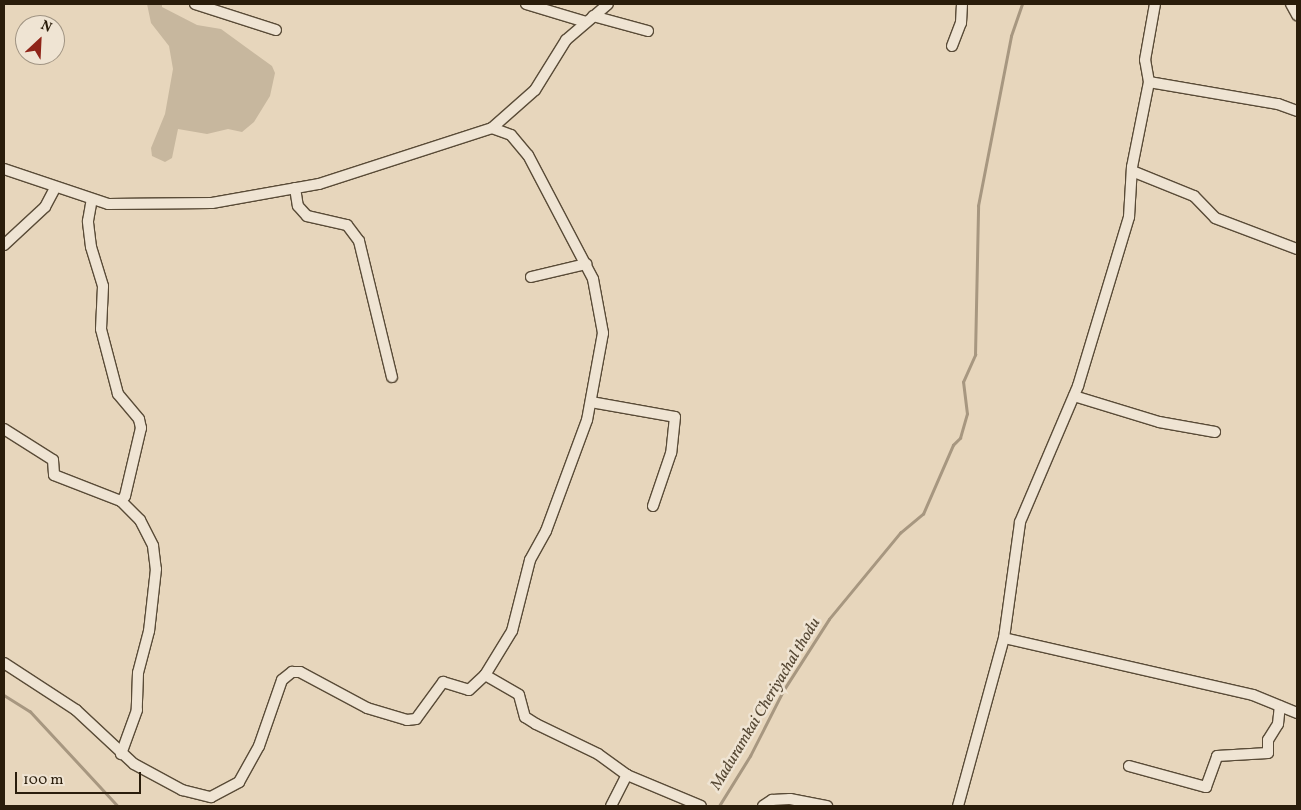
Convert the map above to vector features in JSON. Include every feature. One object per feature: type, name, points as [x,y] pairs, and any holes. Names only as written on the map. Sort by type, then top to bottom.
[{"type":"street","points":[[195,4],[276,30]]},
{"type":"street","points":[[526,4],[648,31]]},
{"type":"street","points":[[4,169],[55,188],[108,204],[212,204],[295,188],[492,128],[535,90],[566,40],[608,4]]},
{"type":"street","points":[[952,46],[960,23],[962,4]]},
{"type":"street","points":[[958,806],[1004,638],[1020,522],[1074,396],[1129,217],[1132,171],[1149,82],[1145,60],[1155,4]]},
{"type":"street","points":[[1291,4],[1297,15]]},
{"type":"street","points":[[1149,82],[1278,104],[1297,111]]},
{"type":"street","points":[[4,663],[76,710],[121,754],[163,781],[211,797],[240,782],[259,746],[282,680],[292,672],[300,672],[367,708],[408,720],[416,719],[444,682],[469,690],[485,675],[512,631],[530,560],[546,531],[591,402],[603,333],[593,279],[521,142],[492,128]]},
{"type":"street","points":[[1132,171],[1194,196],[1215,218],[1297,250]]},
{"type":"street","points":[[4,245],[45,207],[55,188]]},
{"type":"street","points":[[295,188],[298,206],[307,216],[347,225],[359,241],[392,377]]},
{"type":"street","points":[[92,199],[88,221],[91,247],[103,286],[101,329],[118,394],[139,419],[141,428],[134,468],[121,501]]},
{"type":"street","points":[[531,277],[586,264]]},
{"type":"street","points":[[1074,396],[1160,422],[1215,432]]},
{"type":"street","points":[[591,402],[675,417],[671,453],[653,506]]},
{"type":"street","points":[[4,429],[52,460],[54,475],[121,501],[140,520],[153,546],[156,569],[149,631],[138,673],[137,710],[121,754]]},
{"type":"street","points":[[1004,638],[1253,695],[1297,713]]},
{"type":"street","points":[[485,675],[519,695],[525,717],[598,754],[627,775],[701,806]]},
{"type":"street","points":[[1129,766],[1206,787],[1217,756],[1268,753],[1268,740],[1278,724],[1280,706]]},
{"type":"street","points":[[610,806],[627,775]]},
{"type":"street","points":[[763,806],[772,800],[790,799],[827,806]]},
{"type":"shaded area","points":[[147,4],[162,4],[162,7],[197,25],[221,29],[272,66],[275,73],[270,96],[254,122],[242,132],[228,129],[207,134],[178,129],[172,158],[165,162],[152,156],[151,148],[165,114],[173,69],[169,46],[151,23]]},
{"type":"waterway","points":[[719,806],[750,756],[783,691],[829,619],[900,533],[923,514],[953,445],[960,438],[967,414],[963,382],[975,355],[978,206],[1011,36],[1022,4]]},
{"type":"waterway","name":"Maduramkai Cheriyachal thodu","points":[[4,695],[30,711],[118,806]]}]
